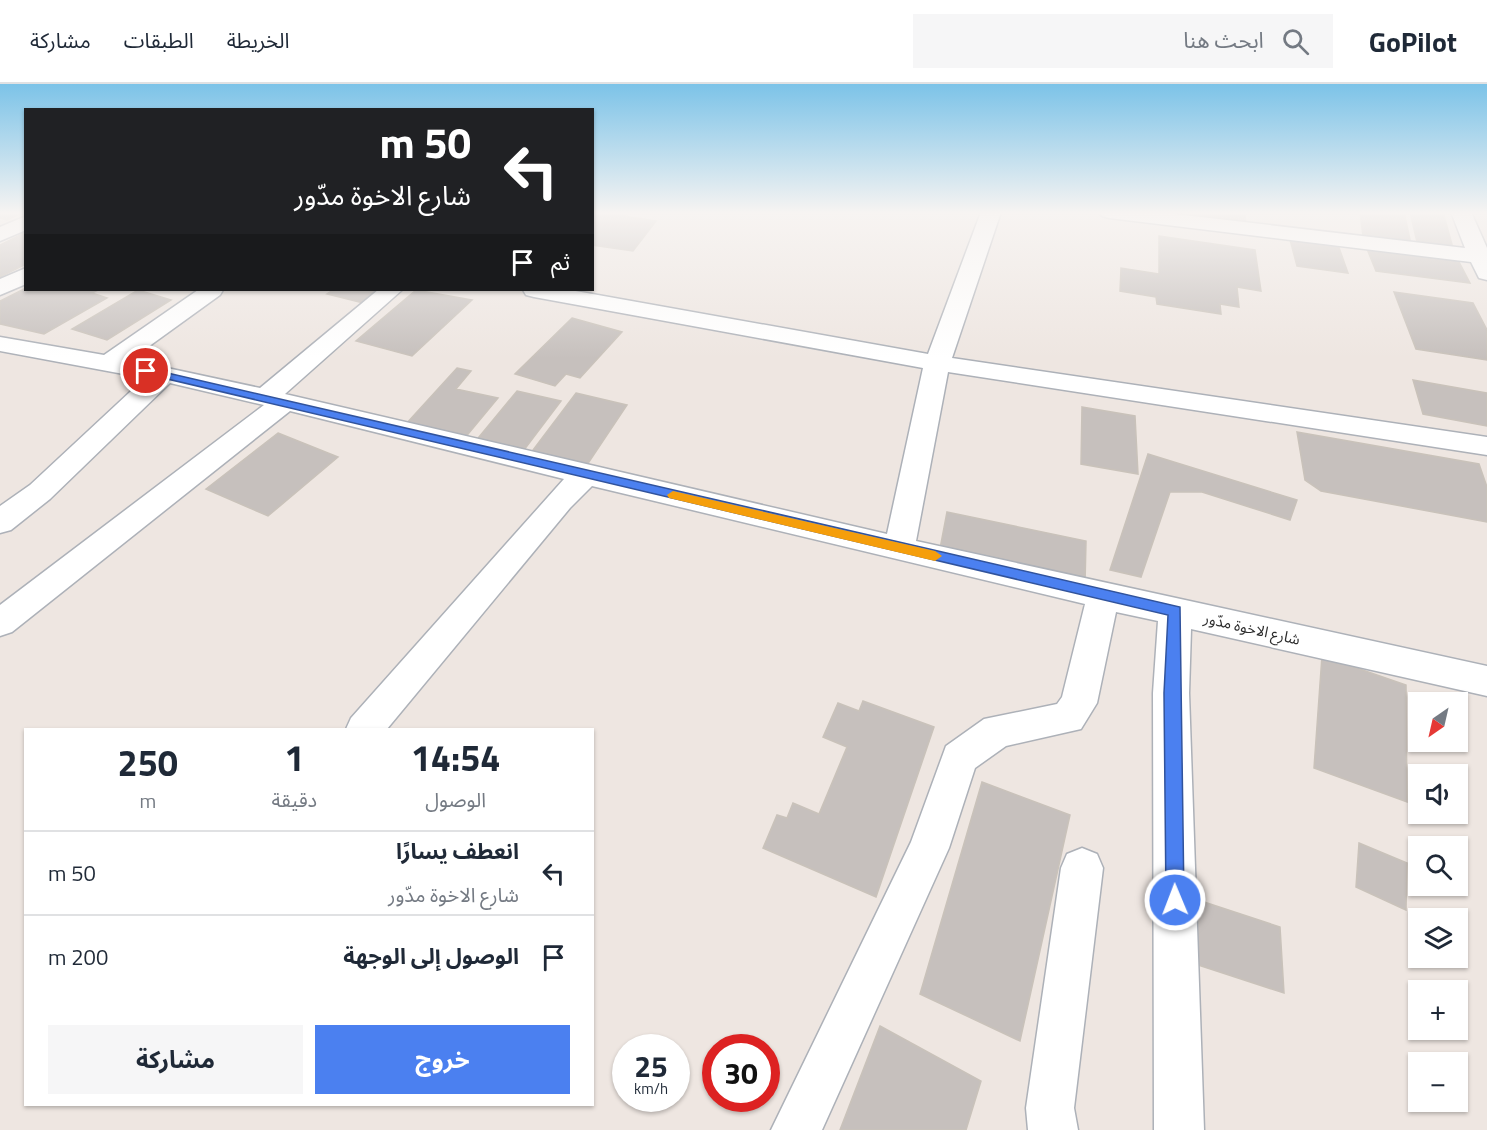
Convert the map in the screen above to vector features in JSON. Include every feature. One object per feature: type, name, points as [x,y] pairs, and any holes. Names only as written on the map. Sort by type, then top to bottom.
[{"type":"street","points":[[899,548],[938,363],[974,261]]},
{"type":"street","points":[[0,288],[24,276]]},
{"type":"street","points":[[108,364],[211,291]]},
{"type":"street","points":[[0,623],[275,399],[390,291]]},
{"type":"street","points":[[540,291],[938,363],[1487,446]]},
{"type":"street","name":"شارع الاخوة مدّور","points":[[0,344],[165,375],[275,399],[586,475],[1103,596],[1487,681]]},
{"type":"street","points":[[0,522],[40,492],[165,375]]},
{"type":"street","points":[[365,728],[560,501],[586,475]]},
{"type":"street","points":[[796,1130],[929,848],[959,758],[997,731],[1068,718],[1079,703],[1103,596]]},
{"type":"street","points":[[1175,611],[1171,693],[1179,1130]]},
{"type":"street","points":[[1053,1130],[1050,1108],[1082,868]]},
{"type":"building","points":[[0,261],[24,261],[24,265],[0,277]]},
{"type":"building","points":[[1159,261],[1257,261],[1261,291],[1237,287],[1239,307],[1220,304],[1221,314],[1157,304],[1156,297],[1120,291],[1121,268],[1159,274]]},
{"type":"building","points":[[1296,261],[1344,261],[1348,273],[1297,266]]},
{"type":"building","points":[[1372,261],[1458,261],[1470,283],[1376,271]]},
{"type":"building","points":[[24,289],[24,291],[96,291],[92,293],[107,298],[44,334],[0,324],[0,301]]},
{"type":"building","points":[[136,291],[171,300],[107,340],[72,329]]},
{"type":"building","points":[[332,291],[378,291],[363,303],[327,294]]},
{"type":"building","points":[[415,291],[472,300],[412,356],[356,341]]},
{"type":"building","points":[[1394,292],[1473,303],[1487,330],[1487,360],[1416,349]]},
{"type":"building","points":[[572,318],[622,332],[580,378],[566,374],[555,386],[515,374]]},
{"type":"building","points":[[457,368],[471,371],[456,389],[498,398],[464,439],[405,425]]},
{"type":"building","points":[[1413,380],[1487,393],[1487,426],[1423,414]]},
{"type":"building","points":[[517,391],[561,401],[521,454],[474,443]]},
{"type":"building","points":[[576,393],[627,405],[585,468],[530,454]]},
{"type":"building","points":[[1082,407],[1135,416],[1138,474],[1081,464]]},
{"type":"building","points":[[1297,432],[1479,464],[1487,487],[1487,522],[1321,491],[1305,480]]},
{"type":"building","points":[[278,433],[338,457],[268,516],[206,489]]},
{"type":"building","points":[[1148,454],[1297,500],[1290,520],[1202,492],[1170,492],[1141,577],[1110,570]]},
{"type":"building","points":[[947,512],[1086,541],[1085,585],[939,554]]},
{"type":"building","points":[[1322,656],[1406,685],[1407,802],[1314,768]]},
{"type":"building","points":[[863,701],[934,727],[876,897],[763,848],[777,815],[787,818],[793,803],[819,814],[847,747],[823,737],[838,703],[859,711]]},
{"type":"building","points":[[982,782],[1070,815],[1020,1041],[920,994]]},
{"type":"building","points":[[1359,843],[1407,863],[1406,910],[1356,887]]},
{"type":"building","points":[[1198,900],[1280,927],[1284,993],[1198,965]]},
{"type":"building","points":[[880,1026],[981,1081],[966,1130],[840,1130]]},
{"type":"slow traffic","points":[[673,495],[935,556]]},
{"type":"route","points":[[146,371],[1175,611],[1171,693],[1175,900]]}]
